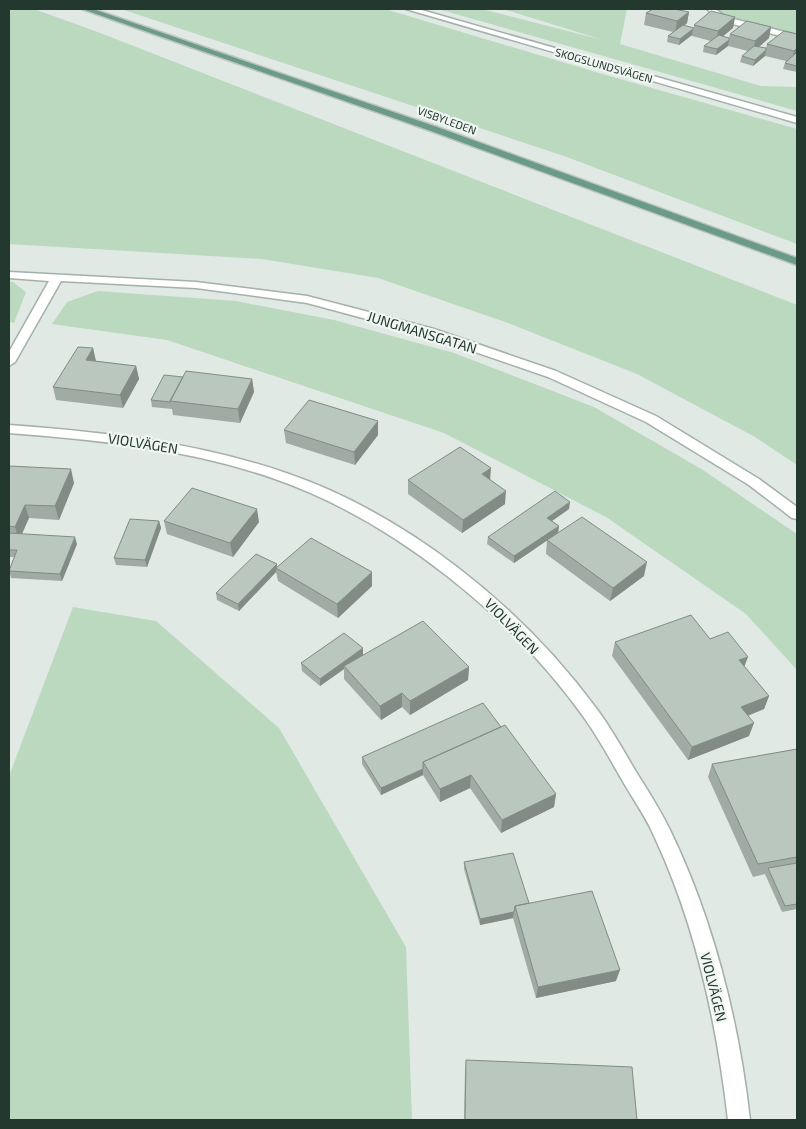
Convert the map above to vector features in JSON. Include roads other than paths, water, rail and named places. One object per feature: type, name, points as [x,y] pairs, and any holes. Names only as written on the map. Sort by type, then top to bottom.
[{"type":"main road","name":"VISBYLEDEN","points":[[86,9],[434,129],[797,262]]},
{"type":"street","name":"SKOGSLUNDSVÄGEN","points":[[410,9],[797,120]]},
{"type":"street","points":[[711,9],[723,18],[797,38]]},
{"type":"street","name":"JUNGMANSGATAN","points":[[9,275],[196,285],[307,300],[430,332],[552,374],[651,419],[754,482],[797,514]]},
{"type":"street","points":[[9,362],[56,279]]},
{"type":"street","name":"VIOLVÄGEN","points":[[9,429],[81,434],[162,444],[263,471],[319,491],[375,521],[433,556],[485,598],[583,704],[624,766],[665,838],[717,985],[735,1085],[739,1120]]}]
